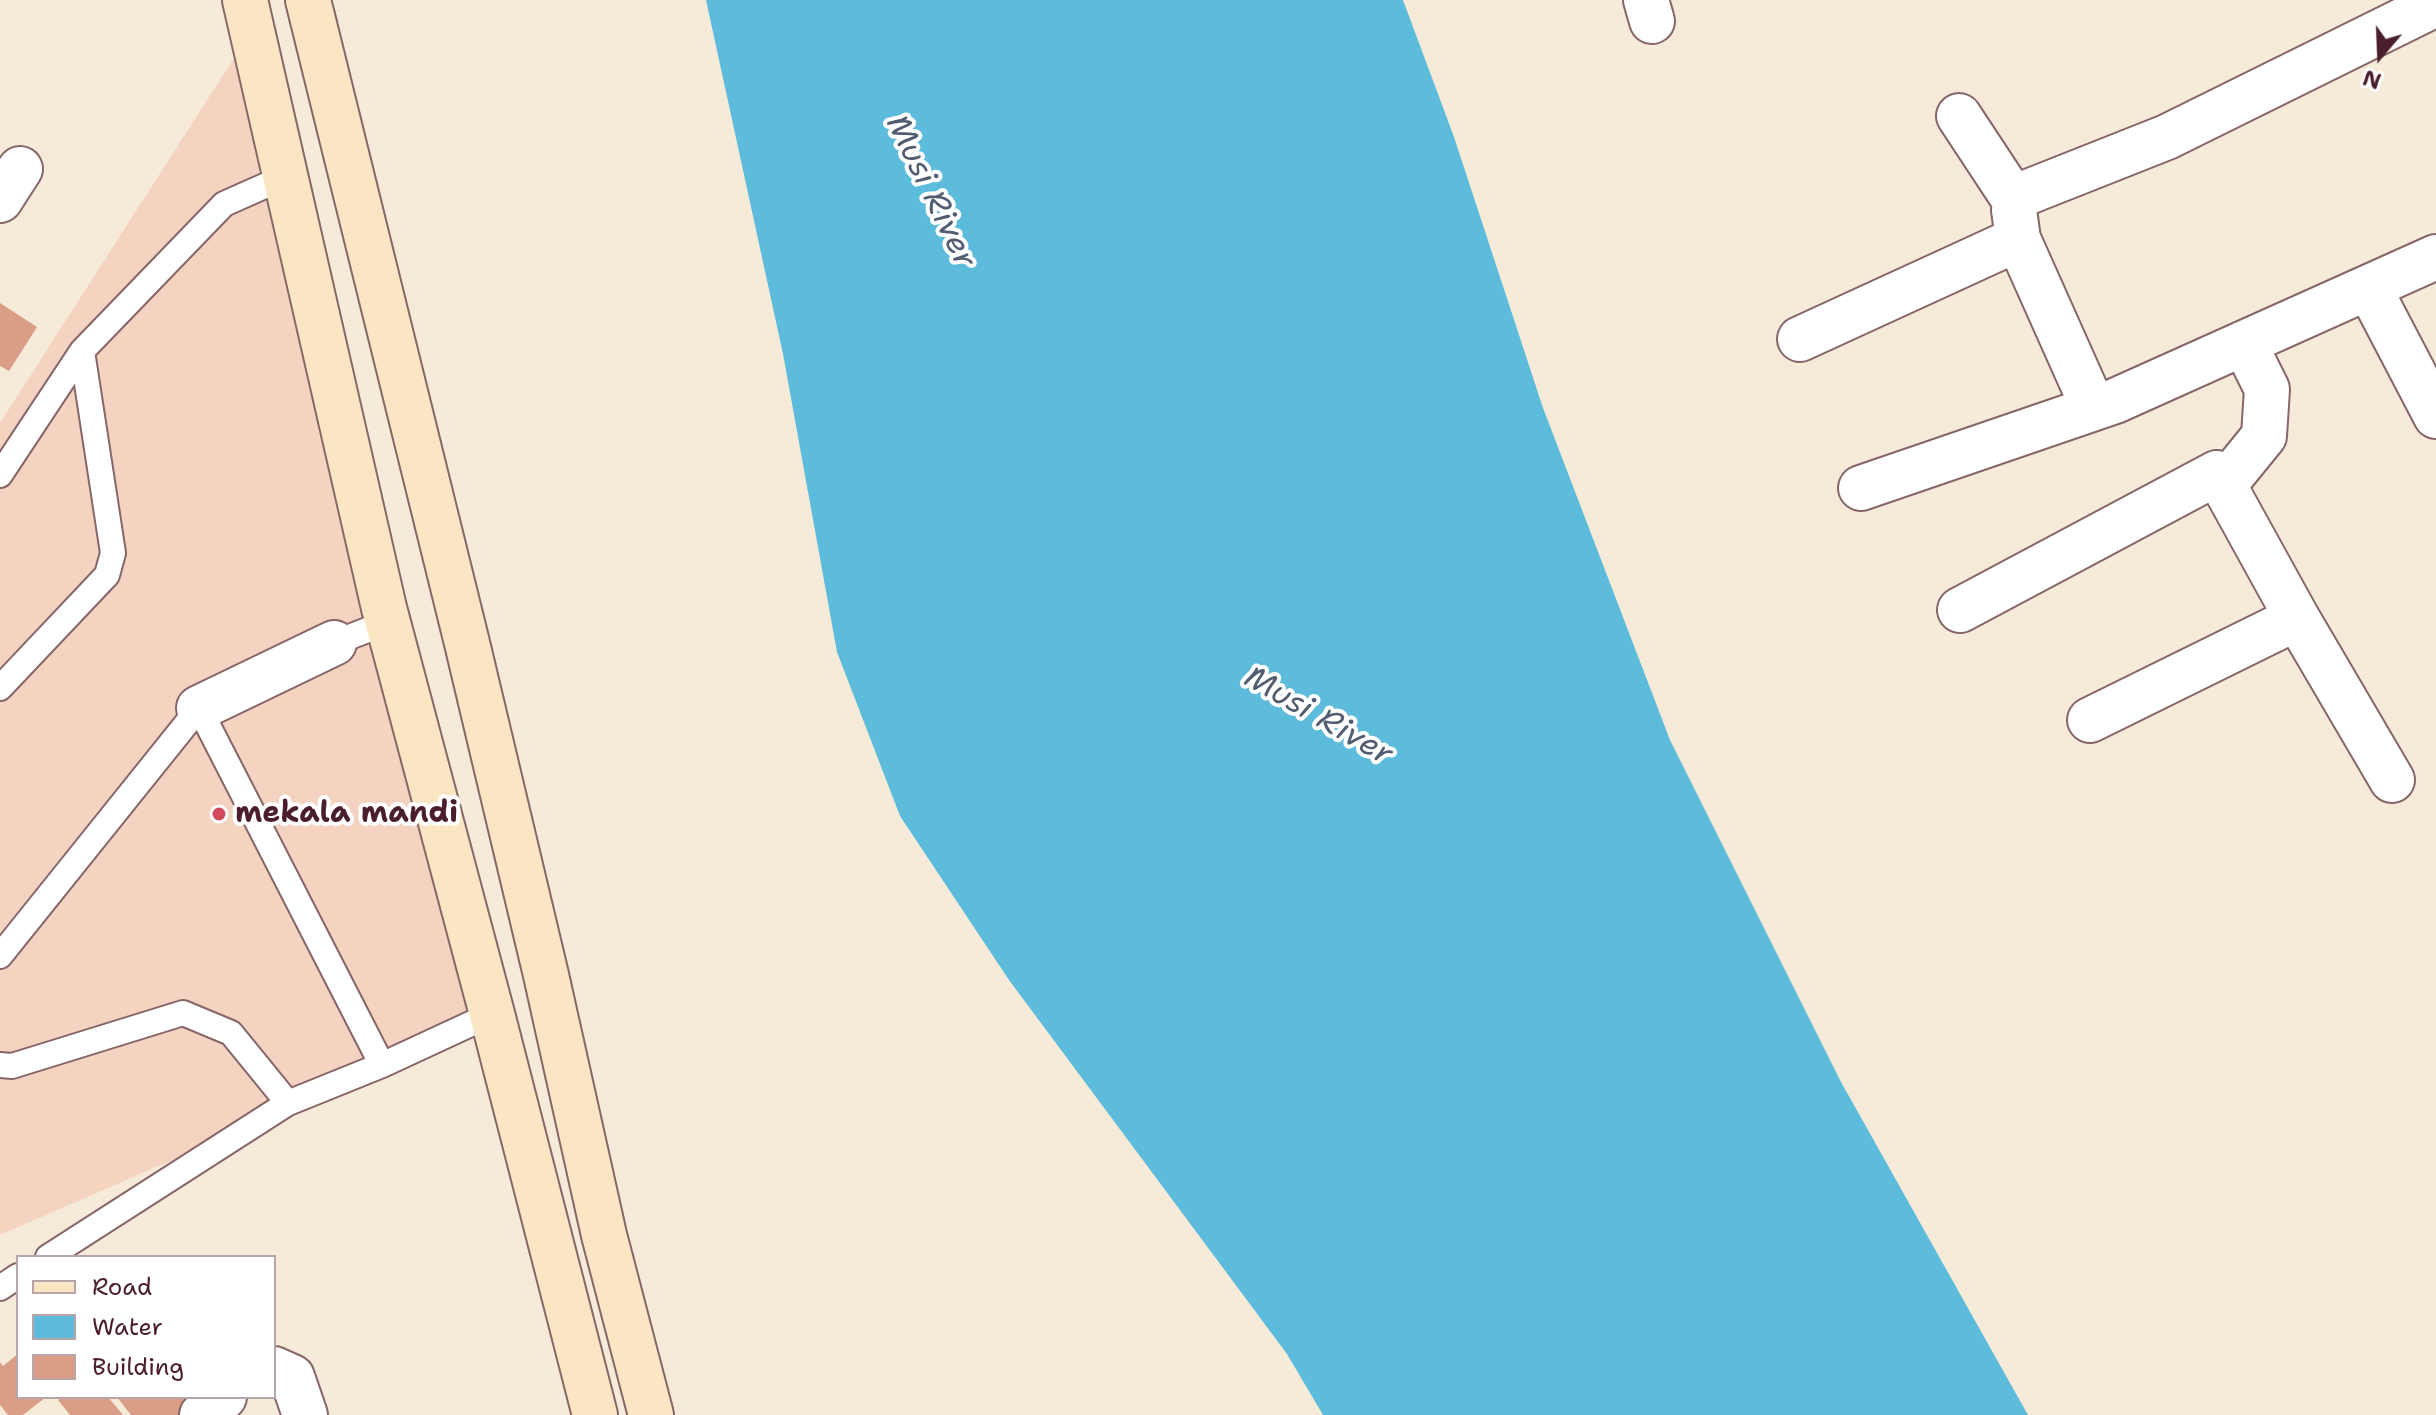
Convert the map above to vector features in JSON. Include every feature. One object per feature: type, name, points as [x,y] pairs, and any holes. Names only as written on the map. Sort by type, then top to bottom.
[{"type":"street","points":[[245,0],[388,622],[595,1415]]},
{"type":"street","points":[[308,0],[467,643],[604,1235],[651,1415]]},
{"type":"street","points":[[1800,339],[2167,137],[2436,4]]},
{"type":"street","points":[[1959,116],[2015,219],[2093,407]]},
{"type":"street","points":[[1861,488],[2115,401],[2436,257]]},
{"type":"street","points":[[2369,288],[2436,416]]},
{"type":"street","points":[[2225,484],[2264,436],[2267,389],[2244,343]]},
{"type":"street","points":[[1960,610],[2217,473],[2392,780]]},
{"type":"street","points":[[2090,720],[2297,618]]},
{"type":"street","points":[[199,708],[334,643]]},
{"type":"street","points":[[276,1370],[292,1377],[305,1415]]},
{"type":"street","points":[[202,1415],[222,1399]]},
{"type":"lane","points":[[0,475],[82,351],[224,204],[287,176]]},
{"type":"lane","points":[[0,688],[107,575],[113,553],[82,351]]},
{"type":"lane","points":[[334,643],[388,622]]},
{"type":"lane","points":[[0,956],[199,708],[382,1065]]},
{"type":"lane","points":[[0,1065],[12,1066],[183,1013],[231,1033],[288,1103]]},
{"type":"lane","points":[[51,1255],[288,1103],[382,1065],[492,1014]]},
{"type":"shaded area","name":"mekala mandi","points":[[254,27],[494,1020],[0,1235],[0,423]]},
{"type":"water","name":"Musi River","points":[[706,0],[1403,0],[1454,137],[1543,408],[1670,740],[1841,1082],[2028,1415],[1323,1415],[1287,1354],[1009,980],[900,816],[837,652],[783,354]]},
{"type":"building","points":[[0,303],[37,327],[9,371],[0,366]]},
{"type":"building","points":[[16,1356],[16,1399],[43,1399],[23,1415],[8,1415],[0,1405],[0,1362],[3,1366]]},
{"type":"building","points":[[110,1399],[123,1415],[70,1415],[58,1400]]},
{"type":"building","points":[[119,1399],[207,1399],[187,1415],[131,1415]]},
{"type":"place","name":"mekala mandi","points":[[219,814]]}]
